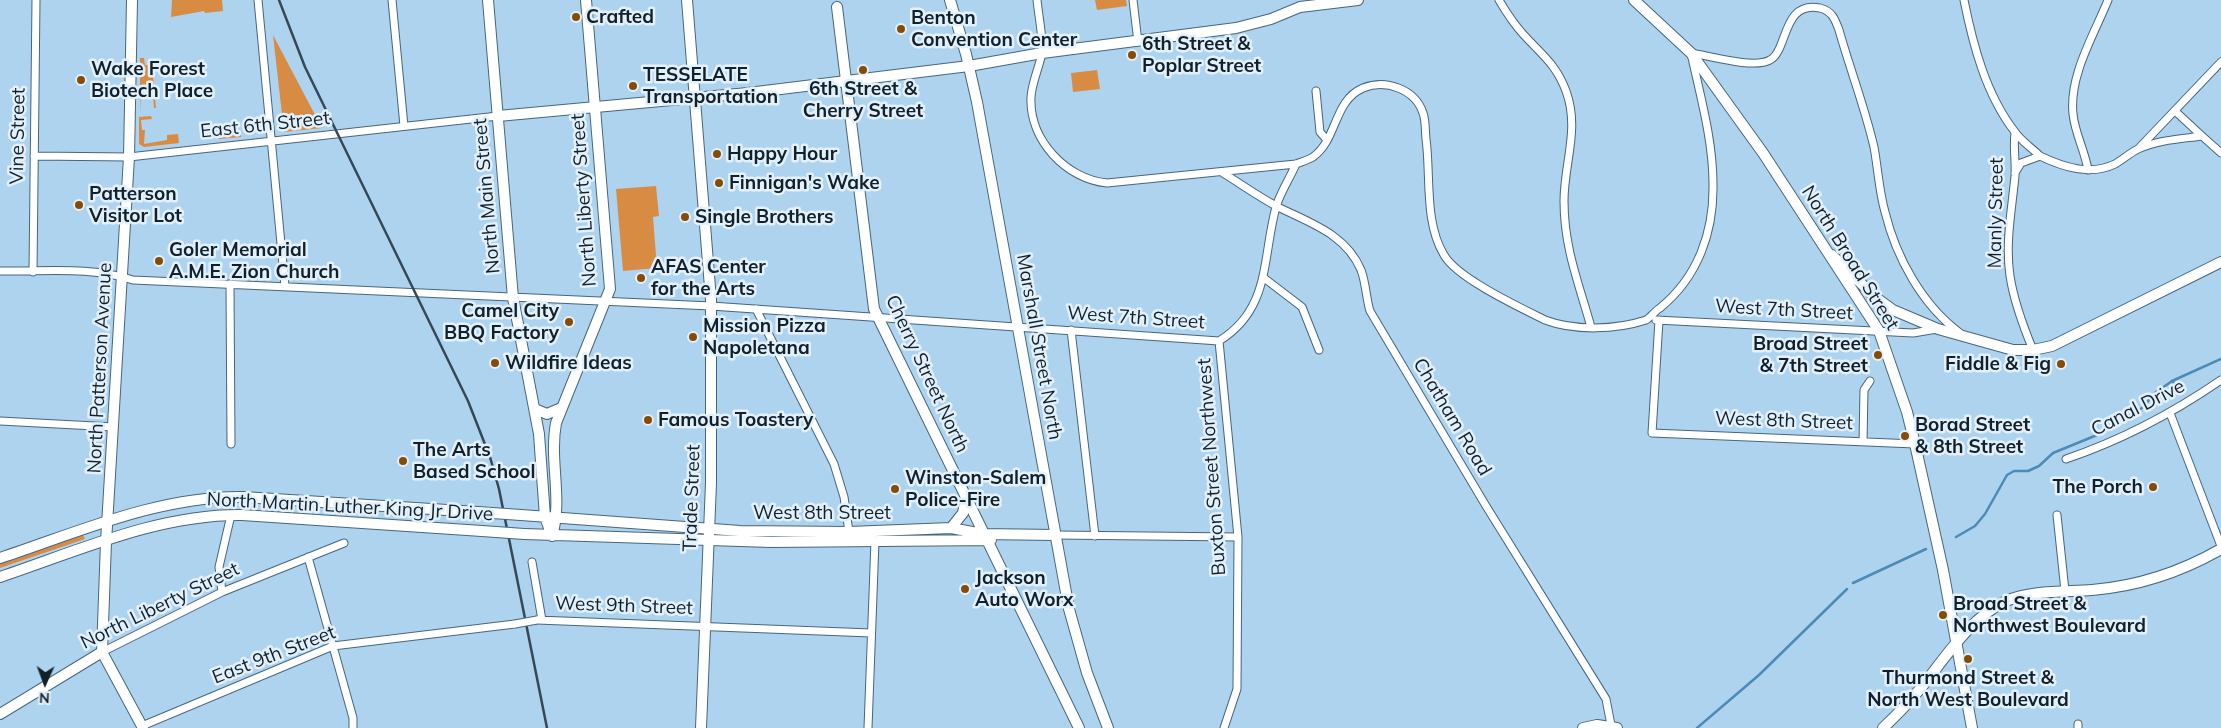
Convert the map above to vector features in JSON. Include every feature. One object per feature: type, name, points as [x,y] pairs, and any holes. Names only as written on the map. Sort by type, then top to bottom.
[{"type":"main road","name":"North Patterson Avenue","points":[[102,652],[106,542],[129,157],[132,0]]},
{"type":"main road","name":"North Main Street","points":[[488,0],[513,298],[541,447],[545,517],[552,536]]},
{"type":"main road","name":"North Liberty Street","points":[[552,536],[558,518],[553,447],[556,423],[606,303],[610,284],[586,0]]},
{"type":"main road","name":"Trade Street","points":[[687,0],[711,306],[712,457],[701,728]]},
{"type":"main road","name":"Marshall Street North","points":[[950,0],[969,66],[1066,594],[1080,652],[1108,728]]},
{"type":"main road","points":[[498,116],[695,98],[969,66],[1042,53],[1236,28],[1271,19],[1300,4],[1358,0]]},
{"type":"main road","name":"North Broad Street","points":[[1634,0],[1691,53],[1763,153],[1830,253],[1838,271],[1879,331],[1907,412],[1915,444],[1972,728]]},
{"type":"main road","name":"Cherry Street North","points":[[837,4],[871,294],[877,317],[1079,728]]},
{"type":"main road","points":[[1830,253],[1875,297],[1893,310],[1938,329],[2013,350],[2033,350],[2052,346],[2221,262]]},
{"type":"main road","points":[[535,409],[547,414],[561,408]]},
{"type":"main road","name":"North Martin Luther King Jr Drive","points":[[0,558],[166,504],[226,496],[520,515],[708,534]]},
{"type":"main road","points":[[951,528],[963,513],[966,498]]},
{"type":"main road","name":"North Martin Luther King Jr Drive","points":[[0,577],[171,522],[204,516],[231,515],[552,536],[708,534]]},
{"type":"main road","name":"West 8th Street","points":[[708,534],[951,528],[985,538]]},
{"type":"main road","name":"West 8th Street","points":[[708,534],[771,542],[875,541],[1055,535]]},
{"type":"main road","points":[[1883,728],[1916,694],[1956,641],[1993,609],[2007,600],[2065,591],[2110,588],[2154,579],[2178,571],[2221,547]]},
{"type":"main road","points":[[102,652],[142,727]]},
{"type":"main road","name":"North Liberty Street","points":[[0,714],[102,652]]},
{"type":"main road","points":[[1583,728],[1597,725],[1614,727]]},
{"type":"street","name":"Vine Street","points":[[33,272],[36,0]]},
{"type":"street","points":[[258,0],[285,286]]},
{"type":"street","points":[[392,0],[404,126]]},
{"type":"street","points":[[1037,0],[1042,53],[1033,85],[1031,108],[1037,130],[1053,154],[1085,178],[1107,184],[1296,164],[1313,156],[1327,140],[1320,132],[1316,91]]},
{"type":"street","points":[[1132,0],[1138,42]]},
{"type":"street","points":[[1499,0],[1524,34],[1553,64],[1571,106],[1573,133],[1565,186],[1566,228],[1572,269],[1591,327]]},
{"type":"street","points":[[1964,0],[1972,41],[1992,92],[2015,133],[2040,156],[2055,163],[2088,170],[2113,164],[2136,150],[2221,62]]},
{"type":"street","points":[[2088,170],[2075,128],[2072,98],[2080,68],[2108,0]]},
{"type":"street","points":[[1648,319],[1680,290],[1689,278],[1702,250],[1712,205],[1713,170],[1710,148],[1691,53],[1739,62],[1766,62],[1776,56],[1786,27],[1795,15],[1809,7],[1816,7],[1833,16],[1871,138],[1884,211],[1899,254],[1916,284],[1940,314],[1967,338]]},
{"type":"street","name":"West 7th Street","points":[[1327,140],[1340,109],[1360,89],[1383,84],[1408,93],[1424,115],[1434,229],[1447,260],[1468,277],[1544,320],[1555,324],[1591,327],[1648,319],[1913,333],[1938,329]]},
{"type":"street","points":[[2175,111],[2221,153]]},
{"type":"street","name":"East 6th Street","points":[[34,156],[129,157],[498,116]]},
{"type":"street","name":"Manly Street","points":[[2015,133],[2013,150],[2015,173],[2009,248],[2010,275],[2020,317],[2033,350]]},
{"type":"street","points":[[2136,150],[2168,140],[2202,136]]},
{"type":"street","points":[[2015,173],[2022,163],[2040,156]]},
{"type":"street","name":"Buxton Street Northwest","points":[[1224,728],[1237,689],[1238,538],[1219,341],[1233,332],[1254,305],[1264,278],[1277,206],[1296,164]]},
{"type":"street","name":"Chatham Road","points":[[1222,173],[1277,206],[1330,232],[1347,247],[1356,260],[1364,281],[1370,311],[1486,506],[1606,699],[1614,727]]},
{"type":"street","name":"West 7th Street","points":[[0,271],[104,273],[123,276],[133,280],[606,303],[711,306],[1219,341]]},
{"type":"street","points":[[1264,278],[1302,307],[1319,350]]},
{"type":"street","points":[[230,284],[231,444]]},
{"type":"street","points":[[756,309],[834,464],[844,497],[849,532]]},
{"type":"street","name":"West 8th Street","points":[[1659,320],[1652,433],[1915,444]]},
{"type":"street","points":[[1071,330],[1095,536]]},
{"type":"street","points":[[1863,442],[1864,390],[1870,380]]},
{"type":"street","name":"Canal Drive","points":[[2066,459],[2095,449],[2170,413],[2221,380]]},
{"type":"street","points":[[2170,413],[2221,547]]},
{"type":"street","points":[[0,421],[114,427]]},
{"type":"street","points":[[2057,514],[2065,591]]},
{"type":"street","points":[[222,592],[219,567],[231,515]]},
{"type":"street","name":"West 8th Street","points":[[1055,535],[1238,538]]},
{"type":"street","points":[[868,728],[875,541]]},
{"type":"street","name":"North Liberty Street","points":[[102,652],[222,592],[344,543]]},
{"type":"street","points":[[308,557],[353,718],[353,728]]},
{"type":"street","points":[[532,562],[539,620]]},
{"type":"street","name":"West 9th Street","points":[[539,620],[871,633]]},
{"type":"street","name":"East 9th Street","points":[[142,727],[333,646],[539,620]]},
{"type":"shaded area","points":[[172,0],[222,0],[223,11],[205,13],[204,11],[171,17]]},
{"type":"shaded area","points":[[1095,0],[1126,0],[1127,6],[1097,10]]},
{"type":"shaded area","points":[[273,35],[322,128],[284,132]]},
{"type":"shaded area","points":[[140,58],[144,58],[145,65],[152,65],[156,108],[154,108],[152,84],[141,85],[140,114]]},
{"type":"shaded area","points":[[1097,70],[1100,89],[1073,92],[1071,73]]},
{"type":"shaded area","points":[[151,116],[152,119],[141,120],[142,130],[145,130],[144,144],[167,140],[167,135],[178,134],[179,143],[144,147],[139,144],[139,117]]},
{"type":"shaded area","points":[[234,131],[235,133],[241,132],[241,137],[219,139],[219,135]]},
{"type":"shaded area","points":[[656,186],[659,216],[653,217],[657,268],[623,271],[616,189]]},
{"type":"shaded area","points":[[83,535],[85,539],[0,568],[0,563]]},
{"type":"waterway","points":[[1956,537],[1975,526],[1985,514],[2007,475],[2014,471],[2028,471],[2039,466],[2053,453],[2097,435],[2142,408],[2155,393],[2172,381],[2221,359]]},
{"type":"waterway","points":[[2172,381],[2177,385]]},
{"type":"waterway","points":[[1853,583],[1926,549]]},
{"type":"waterway","points":[[1697,728],[1759,675],[1847,589]]},
{"type":"railway","points":[[279,0],[305,67],[468,401],[490,457],[499,489],[547,728]]},
{"type":"place","name":"Crafted","points":[[576,17]]},
{"type":"place","name":"Benton Convention Center","points":[[901,29]]},
{"type":"place","name":"6th Street & Poplar Street","points":[[1132,55]]},
{"type":"place","name":"6th Street & Cherry Street","points":[[863,70]]},
{"type":"place","name":"Wake Forest Biotech Place","points":[[81,80]]},
{"type":"place","name":"TESSELATE Transportation","points":[[633,86]]},
{"type":"place","name":"Happy Hour","points":[[717,154]]},
{"type":"place","name":"Finnigan's Wake","points":[[719,183]]},
{"type":"place","name":"Patterson Visitor Lot","points":[[79,205]]},
{"type":"place","name":"Single Brothers","points":[[685,217]]},
{"type":"place","name":"Goler Memorial A.M.E. Zion Church","points":[[159,261]]},
{"type":"place","name":"AFAS Center for the Arts","points":[[641,278]]},
{"type":"place","name":"Camel City BBQ Factory","points":[[569,322]]},
{"type":"place","name":"Mission Pizza Napoletana","points":[[693,337]]},
{"type":"place","name":"Broad Street & 7th Street","points":[[1878,355]]},
{"type":"place","name":"Wildfire Ideas","points":[[495,363]]},
{"type":"place","name":"Fiddle & Fig","points":[[2061,364]]},
{"type":"place","name":"Famous Toastery","points":[[648,420]]},
{"type":"place","name":"Borad Street & 8th Street","points":[[1905,436]]},
{"type":"place","name":"The Arts Based School","points":[[403,461]]},
{"type":"place","name":"The Porch","points":[[2153,487]]},
{"type":"place","name":"Winston-Salem Police-Fire","points":[[895,489]]},
{"type":"place","name":"Jackson Auto Worx","points":[[965,589]]},
{"type":"place","name":"Broad Street & Northwest Boulevard","points":[[1943,615]]},
{"type":"place","name":"Thurmond Street & North West Boulevard","points":[[1968,659]]}]
